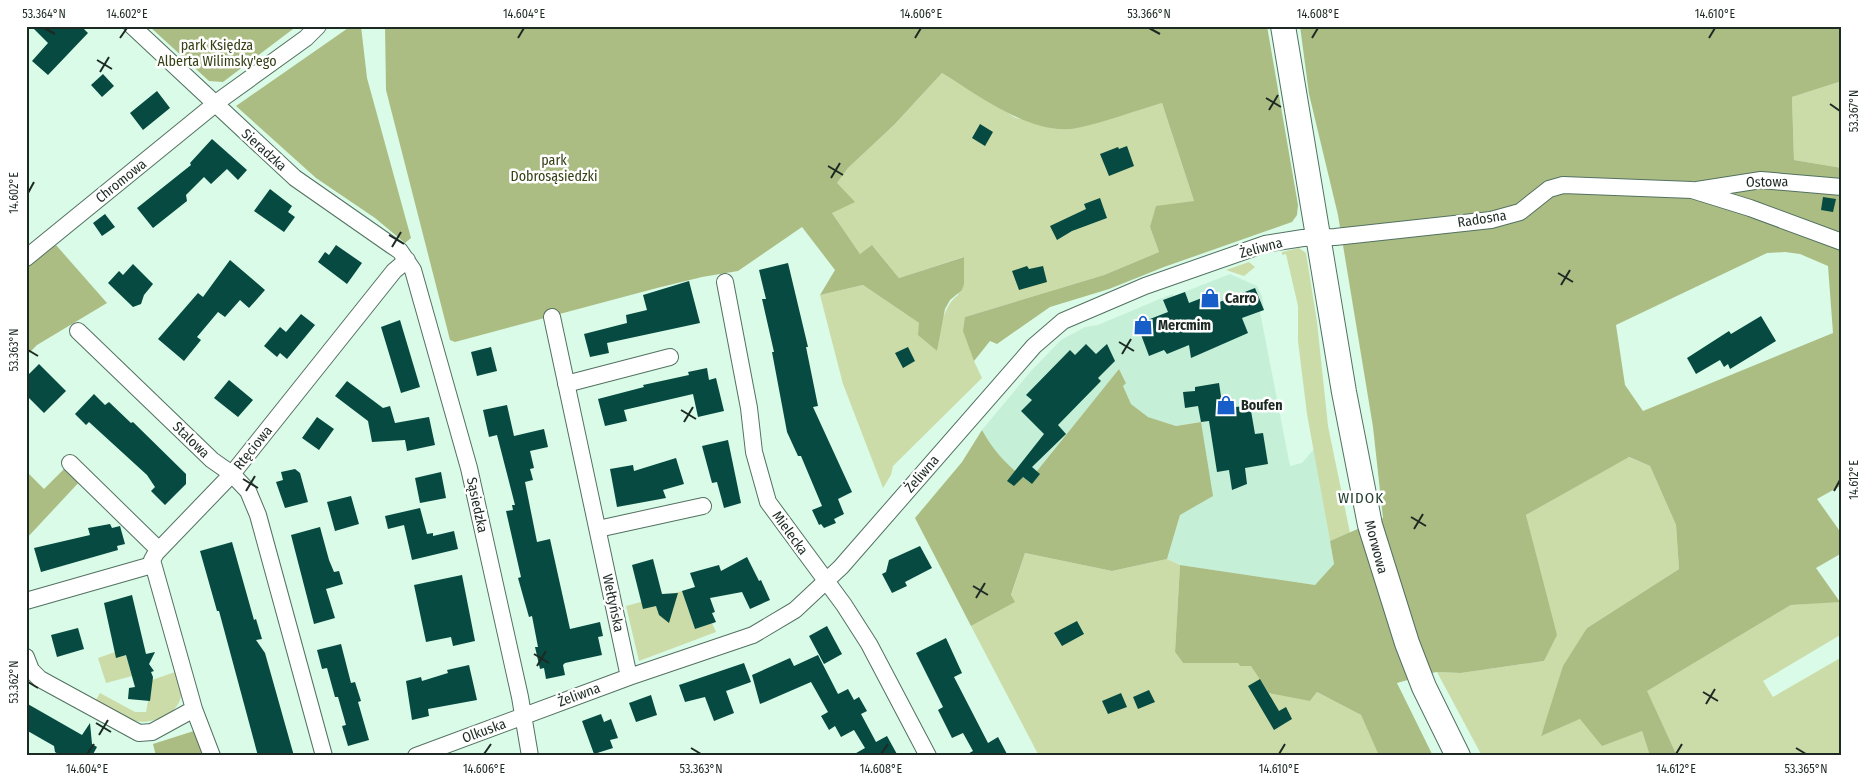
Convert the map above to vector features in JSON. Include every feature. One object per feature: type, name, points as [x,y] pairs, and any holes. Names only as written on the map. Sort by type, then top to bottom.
[{"type":"main road","points":[[1283,26],[1319,238]]},
{"type":"main road","name":"Morwowa","points":[[1319,238],[1360,482],[1378,557],[1421,678],[1458,756]]},
{"type":"street","name":"Sieradzka","points":[[132,26],[295,178],[318,196],[375,232],[400,251],[407,260]]},
{"type":"street","points":[[215,104],[306,38],[318,26]]},
{"type":"street","name":"Chromowa","points":[[26,258],[215,104]]},
{"type":"street","name":"Ostowa","points":[[1692,190],[1761,180],[1842,187]]},
{"type":"street","name":"Radosna","points":[[1319,238],[1491,220],[1520,212],[1556,186],[1692,190],[1750,208],[1842,242]]},
{"type":"street","name":"Żeliwna","points":[[523,716],[629,677],[753,635],[795,610],[827,582],[1034,346],[1063,321],[1145,286],[1265,244],[1303,238],[1319,238]]},
{"type":"street","name":"Rtęciowa","points":[[324,756],[258,515],[248,491],[232,474],[394,271],[407,260]]},
{"type":"street","name":"Sąsiedzka","points":[[407,260],[413,270],[469,468],[530,756]]},
{"type":"street","name":"Mielecka","points":[[725,282],[749,408],[754,452],[764,491],[776,514],[827,582],[869,644],[928,756]]},
{"type":"street","name":"Wełtyńska","points":[[552,317],[629,677]]},
{"type":"street","name":"Stalowa","points":[[78,331],[212,460],[232,474]]},
{"type":"street","points":[[566,384],[670,357]]},
{"type":"street","points":[[70,463],[159,550]]},
{"type":"street","points":[[212,756],[194,709],[152,565],[154,556],[159,550],[232,474]]},
{"type":"street","points":[[598,530],[703,506]]},
{"type":"street","points":[[26,601],[152,565]]},
{"type":"street","points":[[26,657],[31,670],[40,679],[139,733],[152,732],[194,709]]},
{"type":"street","name":"Olkuska","points":[[416,756],[523,716]]},
{"type":"shaded area","points":[[942,73],[1016,118],[1076,128],[1162,103],[1194,201],[1150,227],[1159,252],[1104,275],[965,317],[974,361],[982,378],[893,466],[891,475],[883,488],[843,384],[820,295],[863,285],[919,323],[928,343],[937,351],[945,313],[952,300],[958,295],[963,257],[899,278],[873,246],[860,254],[832,213],[837,183],[848,168],[894,125]]},
{"type":"shaded area","points":[[1842,81],[1842,168],[1794,160],[1792,97]]},
{"type":"shaded area","points":[[1299,248],[1306,253],[1317,322],[1328,426],[1350,533],[1330,541],[1307,414],[1298,341],[1298,306],[1286,254],[1282,255],[1282,252]]},
{"type":"shaded area","points":[[1249,262],[1255,267],[1244,276],[1226,270]]},
{"type":"shaded area","points":[[1230,274],[1257,286],[1262,296],[1264,310],[1260,312],[1290,466],[1302,463],[1314,449],[1334,564],[1315,585],[1180,565],[1167,559],[1180,515],[1200,422],[1176,426],[1148,417],[1131,404],[1123,386],[1126,382],[1119,369],[1037,471],[1032,484],[1008,466],[992,447],[982,430],[1031,371],[1061,340],[1085,327],[1098,325],[1162,298],[1173,294],[1174,296]]},
{"type":"shaded area","points":[[1628,457],[1650,466],[1676,525],[1679,569],[1587,628],[1541,735],[1580,719],[1642,731],[1650,756],[1482,756],[1437,672],[1461,673],[1544,661],[1556,635],[1526,515]]},
{"type":"shaded area","points":[[1025,553],[1112,571],[1167,559],[1180,565],[1175,652],[1183,663],[1238,663],[1240,666],[1251,666],[1310,701],[1317,692],[1361,715],[1379,756],[1039,756],[971,626],[1014,602],[1011,596]]},
{"type":"shaded area","points":[[693,588],[686,603],[695,629],[712,623],[716,632],[639,661],[626,606]]},
{"type":"shaded area","points":[[1842,601],[1842,634],[1763,681],[1773,697],[1842,657],[1842,756],[1677,756],[1646,691],[1791,605]]},
{"type":"shaded area","points":[[124,649],[132,676],[106,683],[98,658]]},
{"type":"shaded area","points":[[175,672],[181,692],[179,702],[170,713],[156,720],[135,721],[96,700],[100,693],[135,712],[146,712],[152,680]]},
{"type":"green space","name":"park Księdza Alberta Wilimsky'ego","points":[[149,26],[297,26],[223,82],[209,81]]},
{"type":"green space","points":[[351,26],[361,26],[367,78],[411,238],[405,243],[375,218],[316,178],[236,106]]},
{"type":"green space","name":"park Dobrosąsiedzki","points":[[385,26],[1267,26],[1298,205],[1297,215],[1292,222],[1164,267],[1109,289],[1050,307],[997,344],[990,341],[974,361],[963,331],[965,317],[1104,275],[1159,252],[1150,227],[1156,206],[1194,201],[1162,103],[1088,126],[1060,129],[1042,126],[1006,112],[942,73],[894,125],[848,168],[837,183],[855,202],[832,213],[860,254],[872,245],[899,278],[964,257],[964,284],[962,290],[950,300],[945,309],[937,351],[918,335],[919,323],[863,285],[820,295],[835,270],[802,227],[738,271],[702,277],[657,288],[455,342],[450,340],[386,90]]},
{"type":"green space","points":[[1300,26],[1842,26],[1842,81],[1792,97],[1794,160],[1842,168],[1842,485],[1817,499],[1839,530],[1842,528],[1842,553],[1816,568],[1840,602],[1791,605],[1647,691],[1677,756],[1650,756],[1642,731],[1602,746],[1580,719],[1541,736],[1563,666],[1587,628],[1679,569],[1676,525],[1650,466],[1629,457],[1526,515],[1557,635],[1544,661],[1461,673],[1436,672],[1397,683],[1433,756],[1379,756],[1361,715],[1317,692],[1310,701],[1269,693],[1251,666],[1240,666],[1238,663],[1183,663],[1175,652],[1180,565],[1315,585],[1334,564],[1330,541],[1383,518],[1373,427],[1338,215],[1309,94]],"holes":[[[1785,252],[1800,254],[1828,266],[1833,333],[1643,411],[1625,385],[1616,325],[1767,253]]]},
{"type":"green space","points":[[56,245],[107,303],[37,345],[26,356],[26,268]]},
{"type":"green space","points":[[1119,369],[1126,383],[1123,386],[1131,404],[1148,417],[1176,426],[1201,422],[1213,496],[1180,515],[1167,559],[1112,571],[1025,553],[1011,595],[1015,602],[971,626],[915,518],[962,462],[982,430],[992,447],[1004,460],[1032,484],[1037,471]]},
{"type":"green space","points":[[66,467],[82,479],[26,539],[26,471],[44,489]]},
{"type":"green space","points":[[200,729],[208,756],[156,756],[153,744]]},
{"type":"building","points":[[31,26],[81,26],[88,33],[48,75],[32,61],[48,43]]},
{"type":"building","points":[[103,74],[114,86],[102,97],[91,85]]},
{"type":"building","points":[[157,91],[170,108],[143,130],[130,113]]},
{"type":"building","points":[[980,124],[993,132],[985,146],[972,138]]},
{"type":"building","points":[[212,139],[247,170],[238,180],[227,169],[211,184],[204,177],[186,195],[187,201],[153,228],[137,208],[191,165],[190,163]]},
{"type":"building","points":[[1127,146],[1134,166],[1109,176],[1100,154],[1118,147],[1119,149]]},
{"type":"building","points":[[270,189],[292,206],[288,212],[295,217],[284,232],[254,211]]},
{"type":"building","points":[[1823,197],[1836,199],[1833,212],[1821,210]]},
{"type":"building","points":[[1100,198],[1107,218],[1072,231],[1057,240],[1050,226],[1086,209],[1084,204]]},
{"type":"building","points":[[105,214],[115,227],[102,236],[93,223]]},
{"type":"building","points":[[336,245],[362,263],[347,284],[318,262],[325,252],[329,255]]},
{"type":"building","points":[[230,260],[265,290],[249,308],[240,300],[225,317],[218,312],[197,337],[201,340],[184,361],[158,339],[198,293],[203,297]]},
{"type":"building","points":[[788,263],[808,347],[806,347],[818,406],[813,407],[852,492],[838,499],[844,514],[834,519],[836,523],[824,528],[821,524],[819,525],[812,510],[822,506],[801,456],[798,456],[787,432],[772,352],[774,352],[762,299],[766,299],[759,270]]},
{"type":"building","points":[[133,264],[153,284],[144,295],[141,304],[133,307],[108,283],[119,271],[123,275]]},
{"type":"building","points":[[1027,266],[1029,269],[1043,266],[1047,282],[1019,290],[1012,271]]},
{"type":"building","points":[[689,281],[700,323],[607,343],[609,353],[590,357],[584,334],[627,323],[626,315],[647,310],[643,295]]},
{"type":"building","points":[[1255,288],[1264,310],[1242,318],[1248,333],[1191,358],[1189,345],[1167,354],[1164,350],[1149,356],[1137,324],[1168,312],[1163,300],[1185,292],[1189,303],[1212,294],[1217,303]]},
{"type":"building","points":[[301,314],[315,325],[287,359],[280,353],[277,357],[264,346],[280,327],[286,332]]},
{"type":"building","points":[[1761,316],[1776,341],[1730,369],[1728,364],[1724,367],[1720,360],[1696,374],[1687,358],[1729,331],[1731,334]]},
{"type":"building","points":[[400,320],[420,387],[401,393],[381,327]]},
{"type":"building","points":[[1086,344],[1096,354],[1107,344],[1115,361],[1098,378],[1101,381],[1058,425],[1066,434],[1032,467],[1040,474],[1032,484],[1023,477],[1014,486],[1007,481],[1044,434],[1021,411],[1032,400],[1026,395],[1070,350],[1075,355]]},
{"type":"building","points":[[491,347],[497,371],[477,376],[471,352]]},
{"type":"building","points":[[908,347],[915,361],[903,368],[895,353]]},
{"type":"building","points":[[39,364],[66,391],[44,413],[26,395],[26,377]]},
{"type":"building","points":[[707,368],[709,380],[716,378],[724,411],[698,417],[693,394],[624,410],[627,421],[605,426],[598,399],[644,387],[643,385],[689,375],[688,372]]},
{"type":"building","points":[[229,380],[253,400],[238,417],[214,398]]},
{"type":"building","points":[[347,381],[383,408],[390,406],[395,423],[429,417],[435,445],[407,451],[405,440],[372,442],[368,421],[335,396]]},
{"type":"building","points":[[1219,383],[1222,403],[1228,402],[1229,408],[1250,405],[1255,434],[1263,433],[1268,464],[1245,468],[1247,484],[1232,490],[1229,470],[1217,472],[1209,421],[1201,422],[1198,406],[1185,408],[1183,392],[1195,391],[1195,387]]},
{"type":"building","points":[[94,394],[105,405],[109,402],[131,423],[133,422],[186,474],[186,484],[165,505],[151,491],[155,487],[147,475],[89,422],[86,425],[75,414]]},
{"type":"building","points":[[507,405],[514,436],[544,429],[548,447],[530,451],[534,468],[530,469],[533,480],[525,482],[537,542],[550,539],[570,629],[600,622],[603,636],[598,637],[602,655],[565,663],[563,665],[565,675],[546,679],[544,668],[540,669],[535,647],[538,647],[532,616],[529,617],[518,578],[521,577],[506,511],[513,510],[512,505],[515,505],[497,435],[489,437],[483,410]]},
{"type":"building","points":[[317,417],[334,429],[319,450],[302,438]]},
{"type":"building","points":[[728,440],[741,503],[724,508],[717,482],[712,483],[702,446]]},
{"type":"building","points":[[676,458],[684,484],[663,490],[666,498],[617,507],[610,469],[633,465],[634,471]]},
{"type":"building","points":[[295,469],[300,473],[308,502],[285,508],[276,482],[283,480],[281,472]]},
{"type":"building","points":[[441,472],[446,498],[420,503],[415,478]]},
{"type":"building","points":[[351,496],[359,524],[335,531],[327,502]]},
{"type":"building","points":[[420,508],[427,534],[433,533],[433,536],[454,531],[458,549],[412,560],[404,525],[388,529],[385,516]]},
{"type":"building","points":[[110,524],[112,528],[120,526],[125,544],[117,546],[118,550],[41,572],[34,548],[90,535],[88,528]]},
{"type":"building","points":[[320,527],[329,560],[334,572],[339,571],[343,584],[326,589],[335,618],[314,624],[291,535]]},
{"type":"building","points":[[232,542],[254,620],[256,619],[262,639],[256,640],[265,653],[294,756],[258,756],[219,611],[217,611],[200,551]]},
{"type":"building","points":[[920,546],[932,568],[905,582],[907,586],[892,593],[882,574],[886,572],[889,560]]},
{"type":"building","points":[[747,557],[770,600],[750,609],[742,592],[710,598],[715,612],[712,613],[716,622],[695,629],[682,591],[695,587],[690,573],[719,565],[721,571]]},
{"type":"building","points":[[653,559],[662,594],[678,593],[669,623],[659,615],[656,606],[643,609],[632,565]]},
{"type":"building","points":[[462,575],[475,641],[453,646],[451,637],[426,642],[414,585]]},
{"type":"building","points":[[132,595],[146,654],[155,652],[149,664],[154,671],[151,672],[153,677],[150,701],[128,699],[129,688],[135,687],[126,655],[116,658],[104,603]]},
{"type":"building","points":[[1077,621],[1084,634],[1062,646],[1054,633]]},
{"type":"building","points":[[827,626],[842,654],[824,664],[809,636]]},
{"type":"building","points":[[78,628],[84,649],[57,657],[51,635]]},
{"type":"building","points":[[946,638],[962,673],[954,677],[988,743],[998,737],[1008,756],[964,756],[973,751],[963,733],[952,738],[938,710],[943,707],[916,653]]},
{"type":"building","points":[[341,644],[351,683],[355,682],[361,701],[358,702],[369,740],[348,746],[342,726],[346,725],[338,697],[335,697],[327,668],[322,669],[317,650]]},
{"type":"building","points":[[818,655],[838,694],[848,689],[854,700],[859,697],[867,711],[861,714],[876,742],[887,736],[898,756],[851,756],[865,748],[854,730],[841,737],[835,726],[829,730],[821,716],[828,712],[811,682],[760,704],[752,675],[790,658],[794,666]]},
{"type":"building","points":[[744,663],[751,682],[726,691],[734,713],[714,721],[705,697],[685,702],[679,685]]},
{"type":"building","points":[[469,665],[477,700],[428,709],[429,716],[412,720],[406,681],[421,677],[422,681],[448,673],[447,670]]},
{"type":"building","points":[[1260,679],[1279,711],[1286,707],[1292,719],[1274,730],[1248,686]]},
{"type":"building","points":[[1149,690],[1155,702],[1138,709],[1133,697]]},
{"type":"building","points":[[1121,693],[1127,707],[1108,714],[1102,701]]},
{"type":"building","points":[[651,695],[657,715],[636,722],[629,703]]},
{"type":"building","points":[[26,703],[82,735],[90,723],[92,744],[97,747],[92,756],[61,756],[55,752],[54,746],[26,730]]},
{"type":"building","points":[[601,714],[604,722],[611,719],[618,738],[610,740],[613,748],[594,754],[582,721]]},
{"type":"place","name":"Carro","points":[[1210,298]]},
{"type":"place","name":"Mercmim","points":[[1143,325]]},
{"type":"place","name":"Boufen","points":[[1226,405]]},
{"type":"district","name":"WIDOK","points":[[1361,498]]}]
